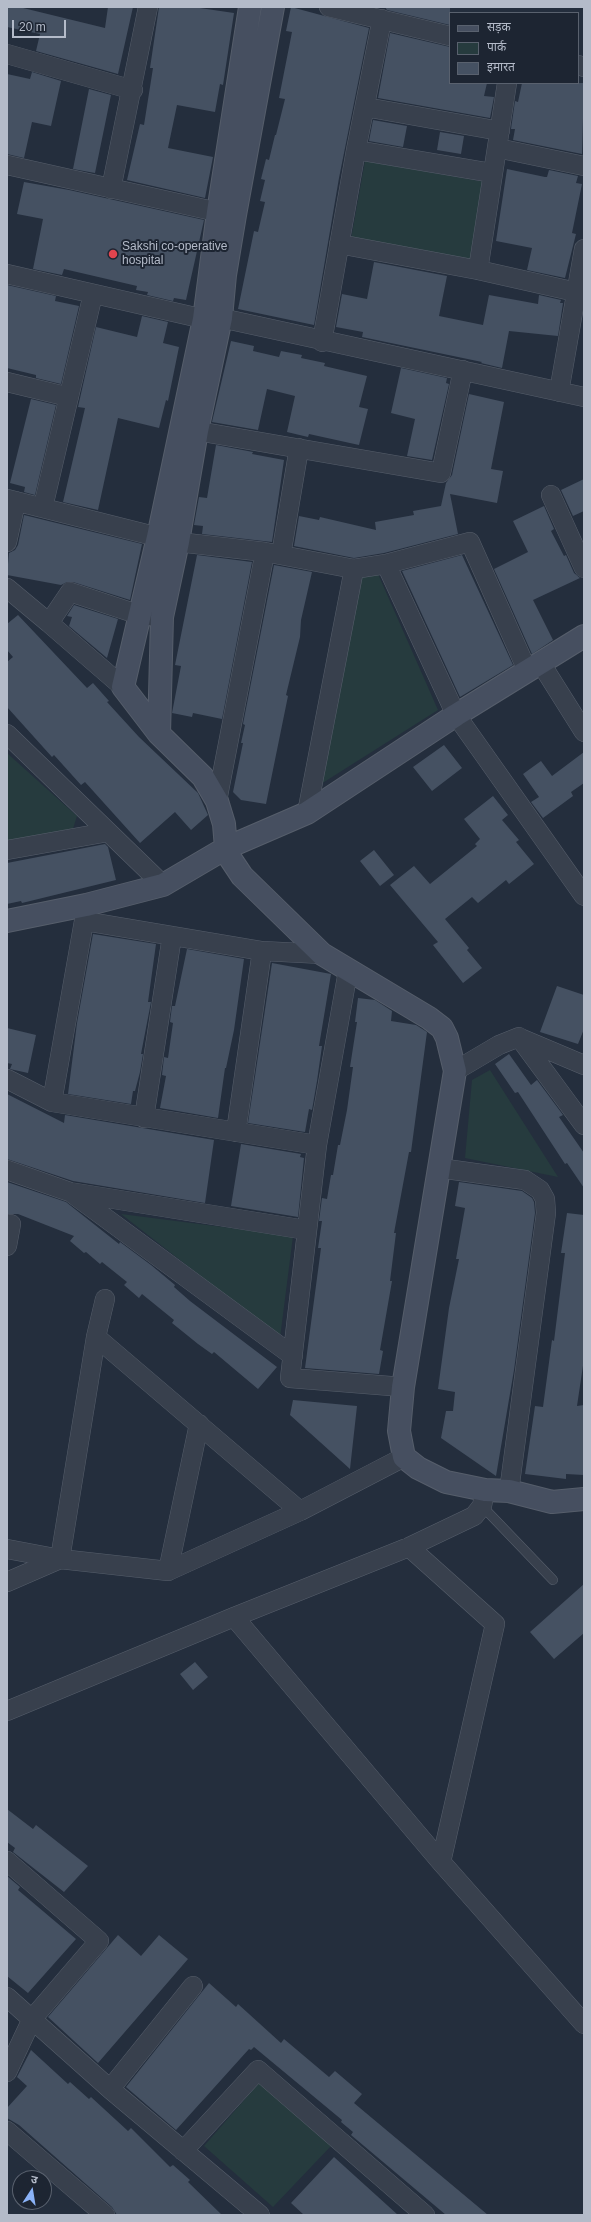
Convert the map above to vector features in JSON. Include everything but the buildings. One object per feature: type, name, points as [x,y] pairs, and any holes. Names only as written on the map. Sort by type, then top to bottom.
[{"type":"street","points":[[112,189],[148,7]]},
{"type":"street","points":[[159,734],[162,617],[178,542],[197,431],[226,213],[250,7]]},
{"type":"street","points":[[226,213],[273,7]]},
{"type":"street","points":[[329,7],[449,36]]},
{"type":"street","points":[[322,342],[356,150],[382,19]]},
{"type":"street","points":[[7,54],[132,90]]},
{"type":"street","points":[[478,270],[507,84]]},
{"type":"street","points":[[365,107],[499,140],[584,166]]},
{"type":"street","points":[[356,150],[492,173]]},
{"type":"street","points":[[7,165],[226,213]]},
{"type":"street","points":[[339,244],[478,270],[576,292]]},
{"type":"street","points":[[559,392],[584,248]]},
{"type":"street","points":[[7,274],[93,294],[463,370],[584,397]]},
{"type":"street","points":[[43,507],[93,294]]},
{"type":"street","points":[[123,687],[158,537],[212,319]]},
{"type":"street","points":[[197,431],[441,473],[463,370]]},
{"type":"street","points":[[7,382],[69,397]]},
{"type":"street","points":[[217,801],[273,553],[299,448]]},
{"type":"street","points":[[551,494],[584,568]]},
{"type":"street","points":[[7,542],[11,500],[178,542],[273,553],[354,569],[386,564],[470,542],[534,666],[584,732]]},
{"type":"street","points":[[386,564],[456,715],[584,896]]},
{"type":"street","points":[[307,812],[354,569]]},
{"type":"street","points":[[7,588],[123,687],[159,734],[203,776],[217,801],[224,824],[226,848],[242,876],[322,954],[348,971],[429,1018],[442,1028],[452,1054],[455,1071],[403,1387],[399,1431],[404,1457],[418,1468],[484,1498],[509,1491],[552,1502],[584,1499]]},
{"type":"street","points":[[49,623],[70,592],[140,615],[162,617]]},
{"type":"street","points":[[7,921],[85,913],[163,885],[226,848],[307,812],[456,715],[584,636]]},
{"type":"street","points":[[7,734],[163,885]]},
{"type":"street","points":[[7,850],[108,832]]},
{"type":"street","points":[[85,913],[172,936],[262,951],[322,954]]},
{"type":"street","points":[[52,1102],[85,913]]},
{"type":"street","points":[[144,1118],[172,936]]},
{"type":"street","points":[[236,1132],[262,951]]},
{"type":"street","points":[[348,971],[317,1145],[290,1378],[403,1387]]},
{"type":"street","points":[[455,1071],[500,1045],[519,1037],[584,1065]]},
{"type":"street","points":[[519,1037],[584,1125]]},
{"type":"street","points":[[7,1079],[52,1102],[317,1145]]},
{"type":"street","points":[[439,1168],[524,1180],[540,1190],[545,1199],[546,1213],[509,1491]]},
{"type":"street","points":[[7,1170],[70,1192],[306,1230]]},
{"type":"street","points":[[70,1192],[293,1356]]},
{"type":"street","points":[[7,1246],[11,1224]]},
{"type":"street","points":[[60,1559],[96,1337],[105,1299]]},
{"type":"street","points":[[96,1337],[300,1511]]},
{"type":"street","points":[[168,1571],[199,1424]]},
{"type":"street","points":[[7,1549],[60,1559],[168,1571],[300,1511],[404,1457]]},
{"type":"street","points":[[7,1711],[234,1616],[409,1547],[474,1516],[484,1498]]},
{"type":"street","points":[[409,1547],[495,1624],[441,1862]]},
{"type":"street","points":[[7,1582],[60,1559]]},
{"type":"street","points":[[234,1616],[441,1862],[584,2024]]},
{"type":"street","points":[[7,1861],[99,1941],[32,2019],[7,2072]]},
{"type":"street","points":[[110,2089],[193,1986]]},
{"type":"street","points":[[7,1997],[110,2089],[260,2215]]},
{"type":"street","points":[[7,2008],[32,2019]]},
{"type":"street","points":[[183,2151],[258,2070],[424,2215]]},
{"type":"street","points":[[7,2131],[105,2215]]},
{"type":"lane","points":[[484,1498],[553,1580]]},
{"type":"green space","points":[[365,161],[485,182],[473,262],[351,239]]},
{"type":"green space","points":[[378,574],[438,710],[321,784],[360,575]]},
{"type":"green space","points":[[7,753],[77,816],[72,832],[7,843]]},
{"type":"green space","points":[[490,1070],[558,1177],[465,1158],[472,1080]]},
{"type":"green space","points":[[121,1214],[293,1236],[280,1338]]},
{"type":"green space","points":[[259,2083],[331,2146],[273,2207],[204,2146]]},
{"type":"place","name":"Sakshi co-operative hospital","points":[[113,254]]}]
